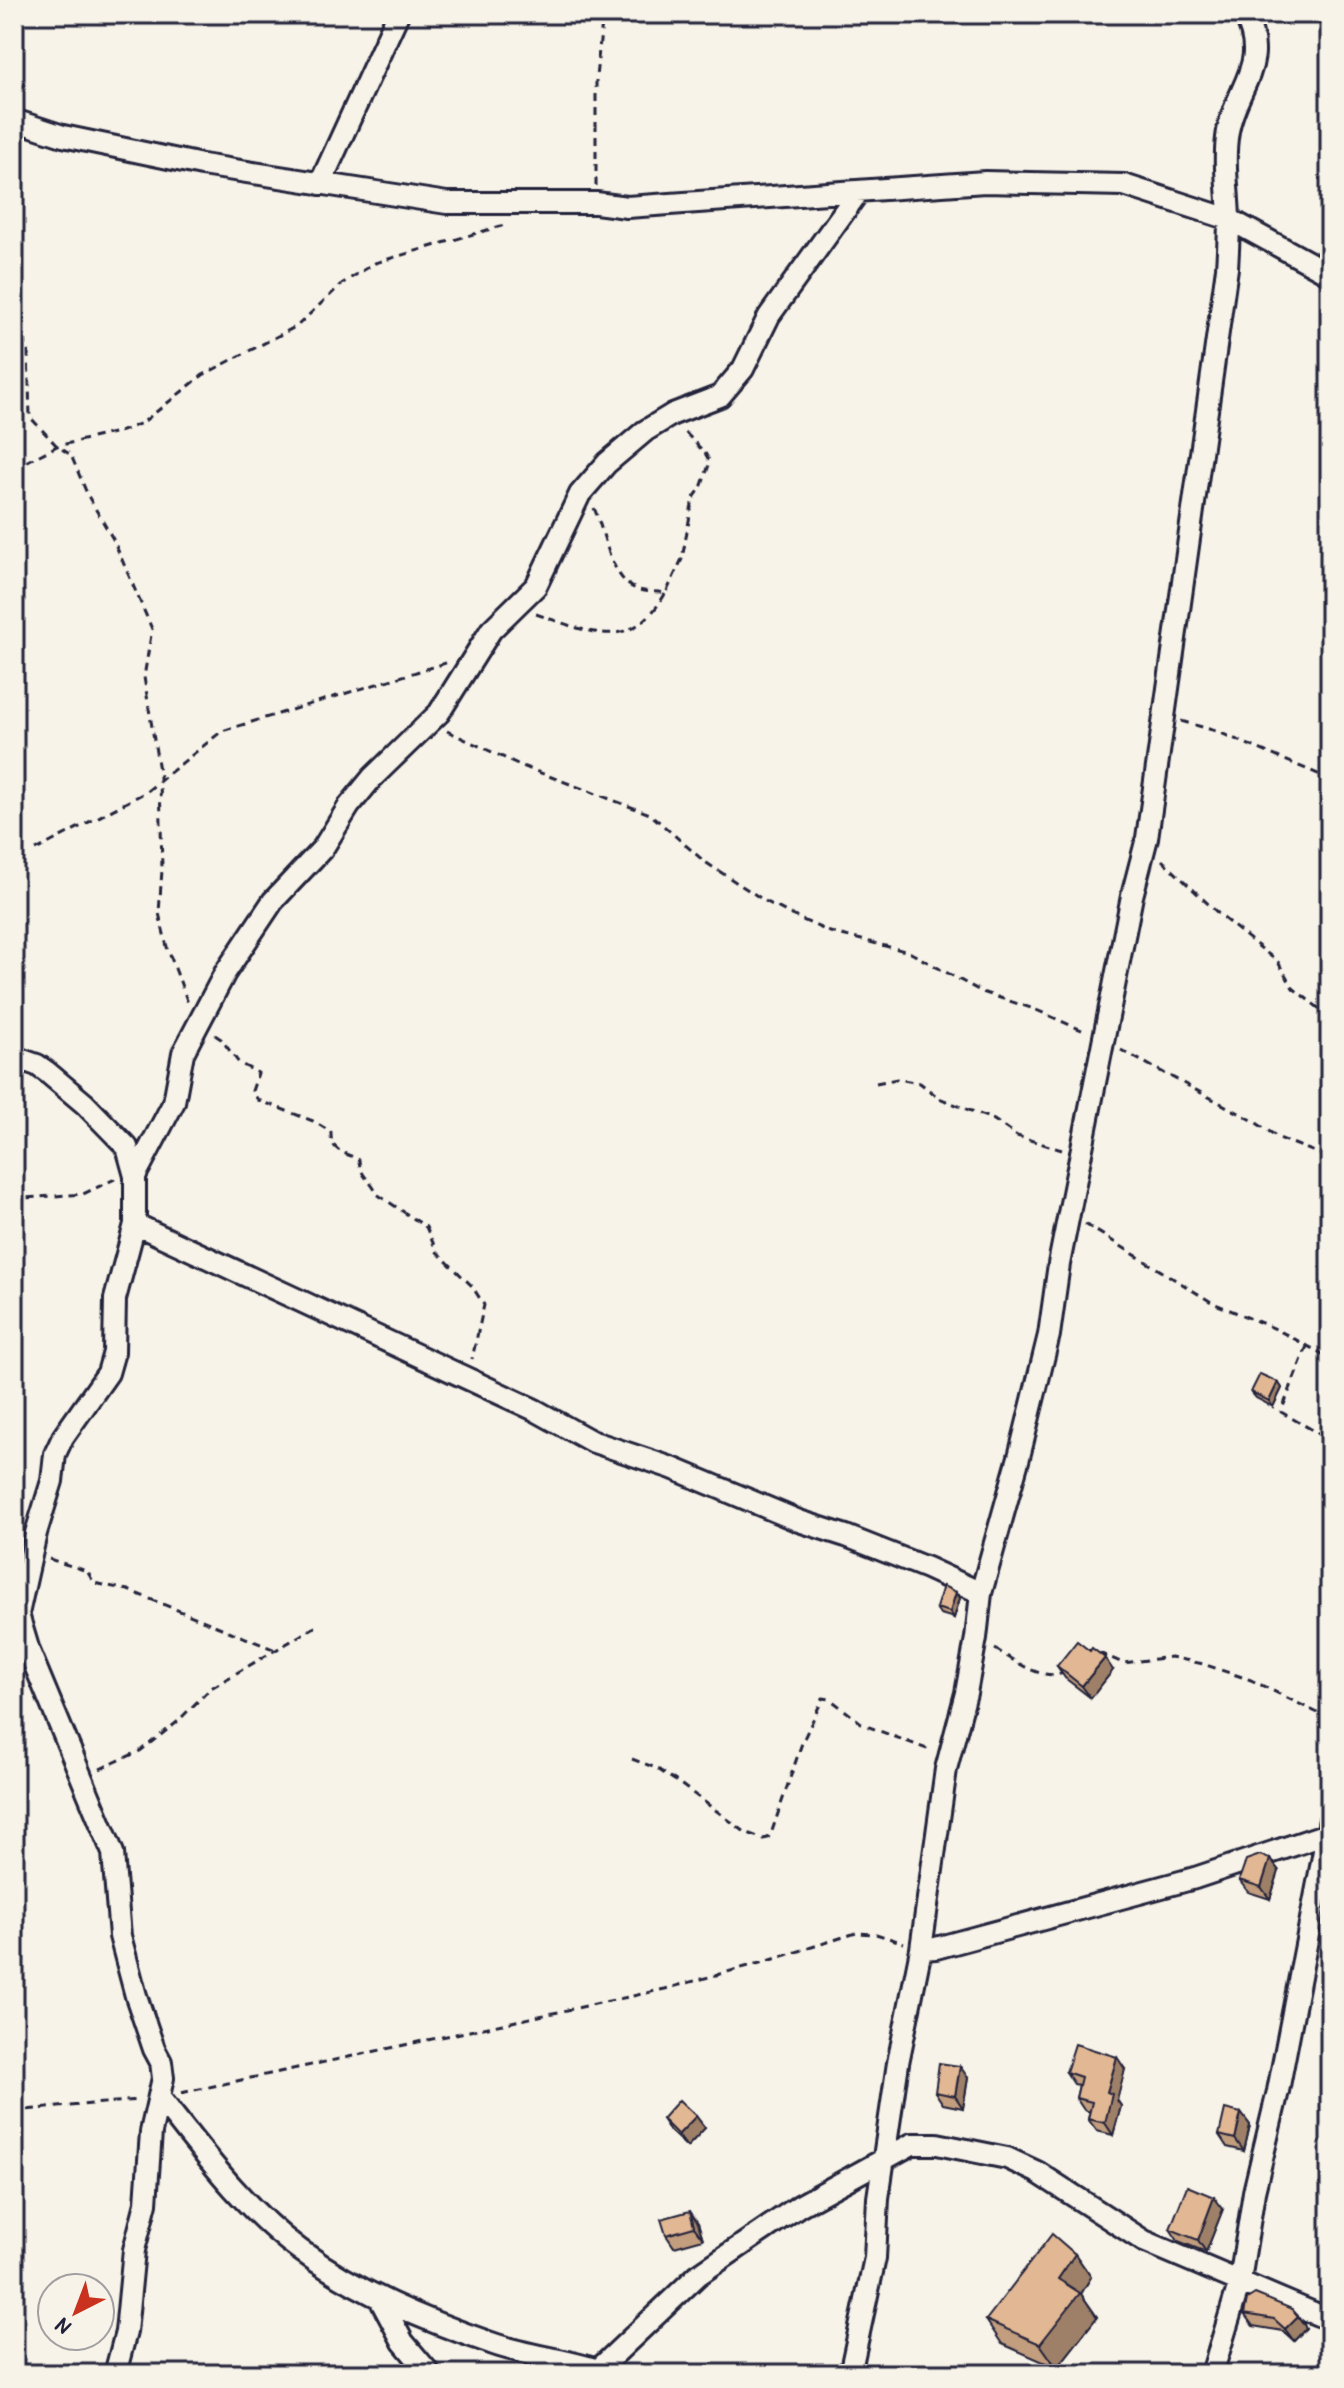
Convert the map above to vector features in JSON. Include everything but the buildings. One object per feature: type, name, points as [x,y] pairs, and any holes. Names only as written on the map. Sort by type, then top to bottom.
[{"type":"street","points":[[320,184],[398,14]]},
{"type":"street","points":[[850,2374],[875,2258],[878,2198],[898,2063],[921,1949],[946,1769],[966,1693],[981,1593],[1049,1335],[1068,1217],[1147,838],[1166,716],[1183,570],[1222,315],[1229,219],[1225,164],[1228,129],[1255,58],[1254,42],[1244,14]]},
{"type":"street","points":[[14,120],[63,136],[202,165],[447,203],[596,203],[627,207],[985,182],[1124,185],[1229,219],[1330,274]]},
{"type":"street","points":[[135,1176],[174,1102],[183,1053],[225,973],[273,901],[323,848],[349,806],[372,778],[430,723],[452,695],[491,630],[536,586],[580,494],[607,463],[645,431],[671,416],[720,396],[734,381],[769,316],[859,191]]},
{"type":"street","points":[[14,1057],[47,1072],[112,1131],[127,1147],[135,1176],[135,1224],[115,1299],[114,1352],[108,1373],[58,1446],[52,1481],[16,1608],[29,1651],[113,1853],[120,1936],[136,1996],[161,2062],[163,2078],[151,2132],[146,2203],[134,2250],[126,2332],[115,2374]]},
{"type":"street","points":[[112,1131],[128,1136],[150,1137],[159,1132]]},
{"type":"street","points":[[135,1224],[535,1410],[591,1441],[672,1468],[799,1521],[927,1568],[981,1593]]},
{"type":"street","points":[[921,1949],[936,1948],[1136,1894],[1329,1827]]},
{"type":"street","points":[[1212,2374],[1240,2281],[1254,2192],[1278,2091],[1329,1827]]},
{"type":"street","points":[[160,2098],[256,2211],[299,2249],[380,2299],[493,2344],[604,2372],[698,2275],[799,2206],[912,2144],[937,2144],[1007,2158],[1037,2172],[1144,2241],[1330,2320]]},
{"type":"street","points":[[380,2299],[403,2342],[430,2374]]},
{"type":"path","points":[[596,203],[596,77],[603,14]]},
{"type":"path","points":[[14,468],[57,446],[122,431],[142,423],[203,375],[297,326],[343,283],[375,263],[511,223]]},
{"type":"path","points":[[14,311],[28,351],[30,417],[57,446],[71,455],[88,496],[113,539],[152,629],[144,677],[160,777],[162,870],[159,913],[180,984],[198,1024],[221,1039],[239,1063],[258,1073],[252,1091],[258,1100],[313,1121],[331,1132],[331,1140],[338,1152],[344,1157],[359,1160],[362,1176],[377,1194],[426,1227],[432,1244],[443,1260],[481,1297],[483,1310],[466,1378]]},
{"type":"path","points":[[521,602],[533,613],[586,631],[607,634],[637,628],[649,618],[666,593],[682,559],[693,499],[701,488],[710,462],[671,416]]},
{"type":"path","points":[[580,494],[592,505],[610,555],[626,583],[637,590],[666,593]]},
{"type":"path","points":[[36,850],[146,792],[222,731],[476,653]]},
{"type":"path","points":[[1166,716],[1216,731],[1330,779]]},
{"type":"path","points":[[430,723],[522,766],[650,814],[705,862],[765,901],[798,918],[830,932],[909,952],[982,992],[1034,1009],[1104,1041],[1279,1138],[1330,1158]]},
{"type":"path","points":[[1147,838],[1167,866],[1222,917],[1278,962],[1293,988],[1330,1017]]},
{"type":"path","points":[[876,1083],[897,1079],[920,1083],[939,1098],[994,1120],[1017,1136],[1065,1151],[1082,1152]]},
{"type":"path","points":[[14,1195],[25,1198],[83,1194],[119,1177],[135,1176]]},
{"type":"path","points":[[1068,1217],[1110,1238],[1213,1303],[1276,1329],[1330,1358]]},
{"type":"path","points":[[1307,1346],[1281,1412],[1330,1440]]},
{"type":"path","points":[[33,1549],[46,1558],[87,1571],[94,1583],[128,1590],[278,1651]]},
{"type":"path","points":[[80,1774],[109,1767],[140,1751],[176,1723],[211,1688],[320,1624]]},
{"type":"path","points":[[976,1638],[1023,1666],[1045,1675],[1055,1676],[1066,1672]]},
{"type":"path","points":[[1083,1652],[1092,1650],[1123,1663],[1171,1657],[1203,1664],[1251,1680],[1330,1719]]},
{"type":"path","points":[[632,1759],[656,1768],[745,1832],[763,1839],[768,1838],[772,1831],[802,1743],[823,1698],[830,1699],[864,1725],[950,1758]]},
{"type":"path","points":[[14,2111],[160,2098],[665,1989],[760,1964],[856,1933],[876,1934],[921,1949]]}]
